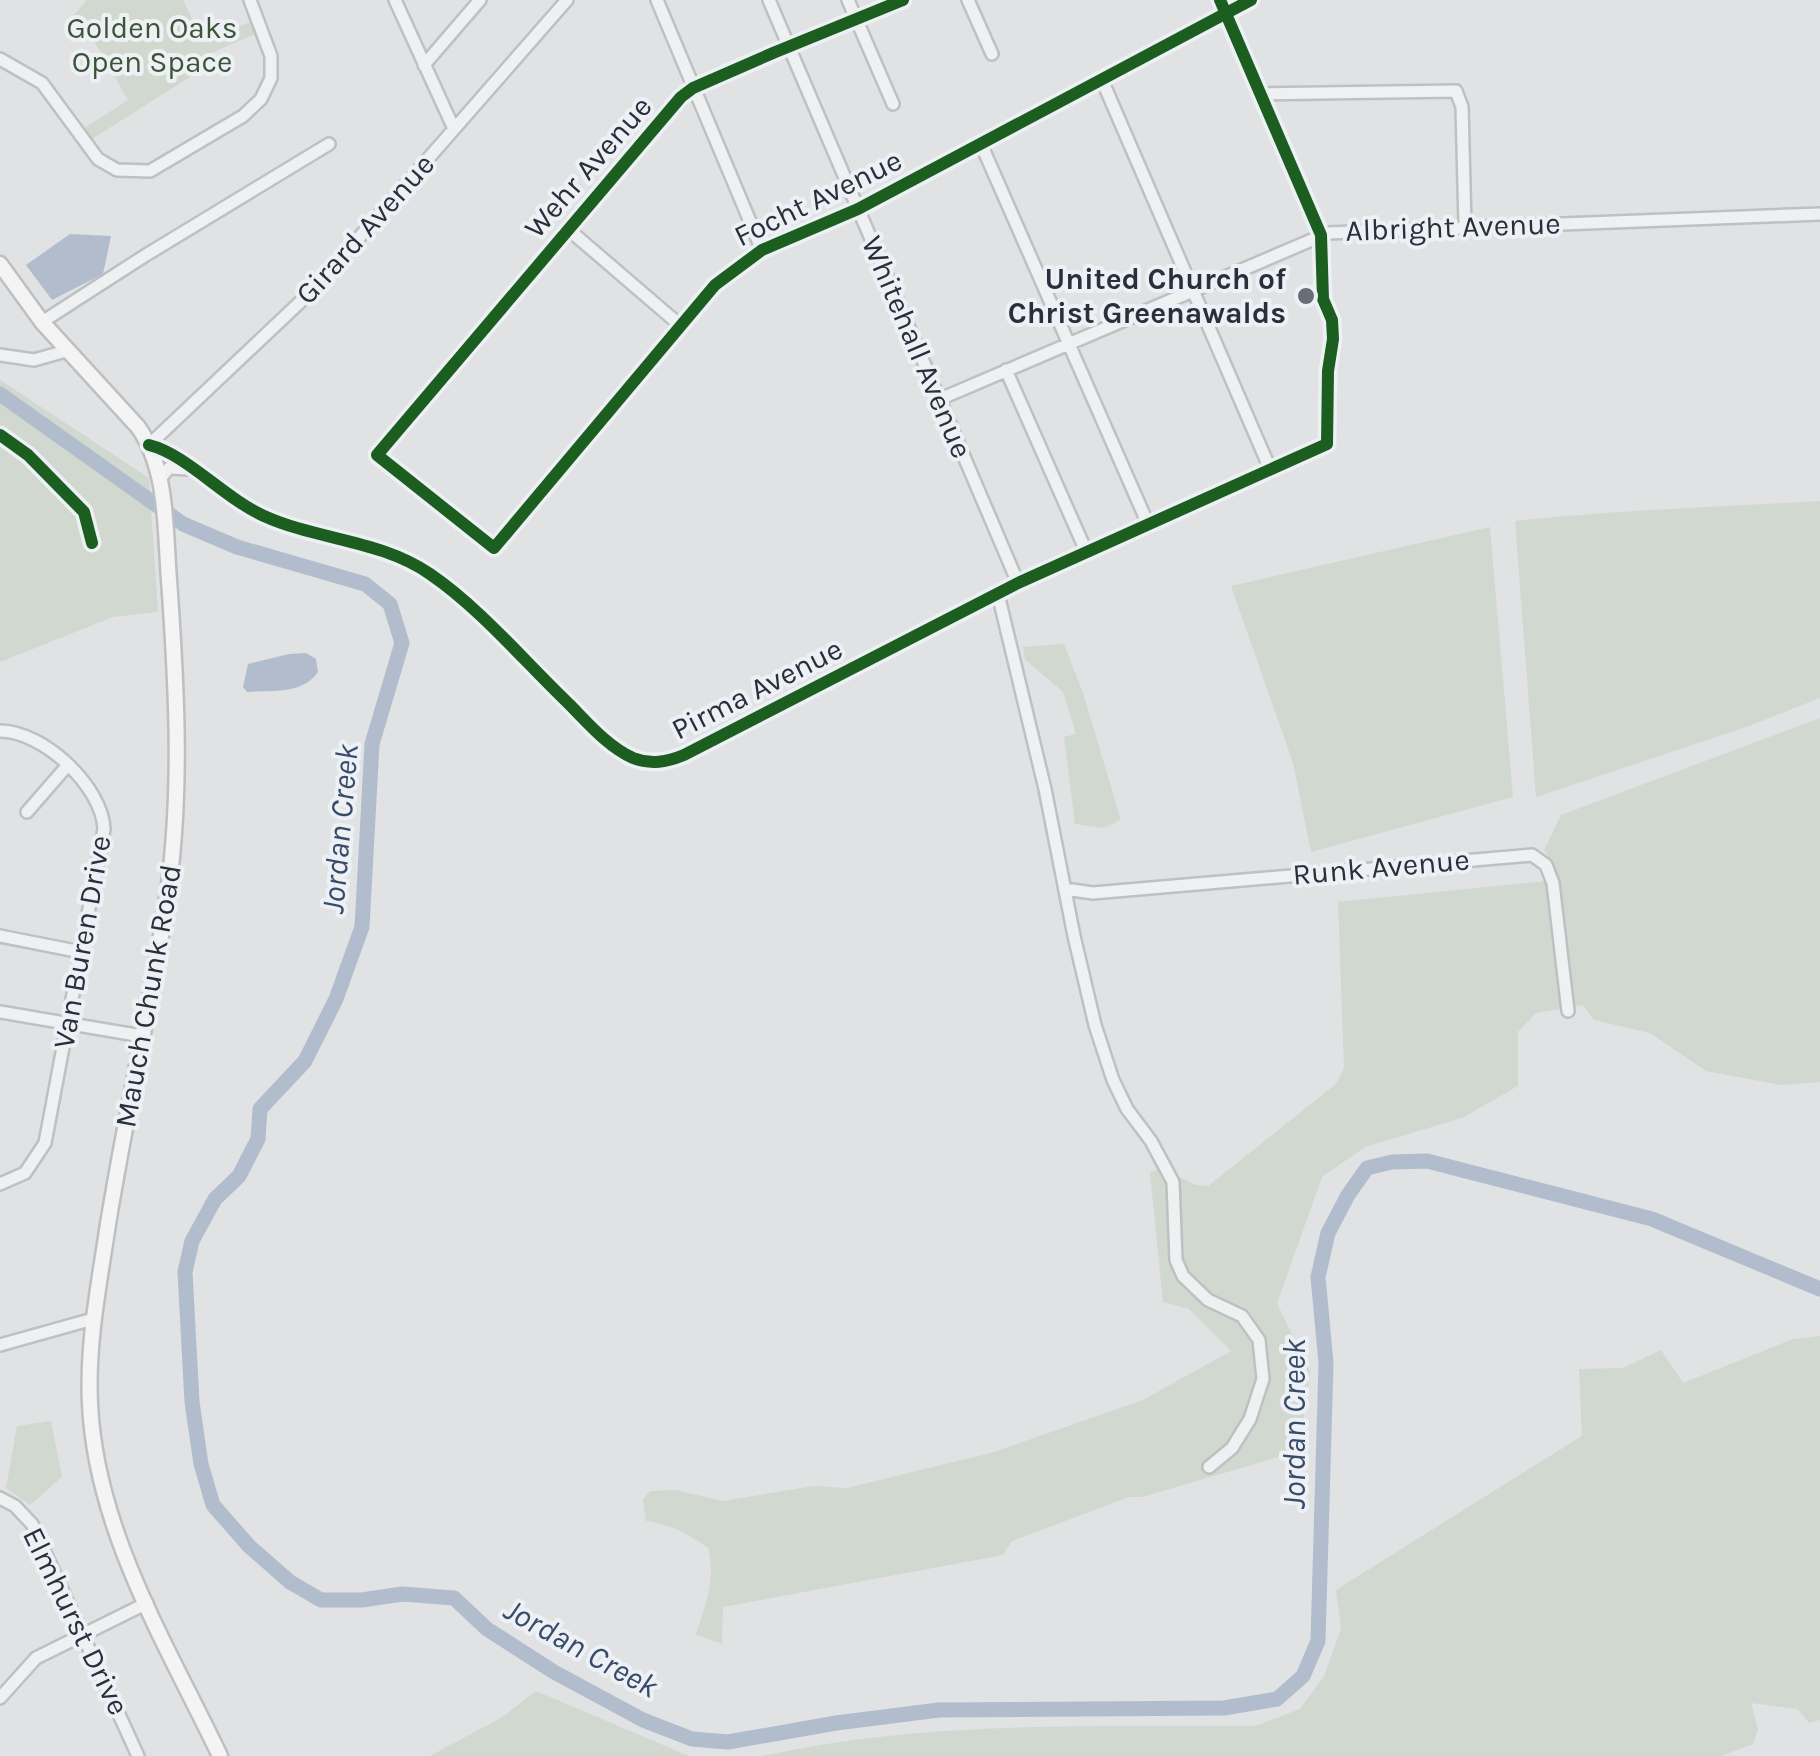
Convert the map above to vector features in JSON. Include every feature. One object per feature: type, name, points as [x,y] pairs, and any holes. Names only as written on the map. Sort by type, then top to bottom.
[{"type":"main road","name":"Mauch Chunk Road","points":[[0,264],[66,351],[134,422],[149,445],[160,479],[178,735],[175,830],[165,912],[93,1319],[89,1370],[96,1458],[117,1535],[220,1756]]},
{"type":"street","points":[[0,59],[42,84],[98,159],[128,172],[150,170],[243,116],[261,99],[270,78],[271,56],[250,0]]},
{"type":"street","points":[[394,0],[454,129]]},
{"type":"street","points":[[424,65],[480,0]]},
{"type":"street","name":"Girard Avenue","points":[[149,445],[314,288],[566,0]]},
{"type":"street","points":[[657,0],[762,250]]},
{"type":"street","name":"Whitehall Avenue","points":[[769,0],[1018,583]]},
{"type":"street","points":[[848,0],[893,104]]},
{"type":"street","name":"Wehr Avenue","points":[[494,548],[376,455],[646,136],[693,88],[903,0]]},
{"type":"street","points":[[968,0],[992,54]]},
{"type":"street","points":[[1220,0],[1321,234]]},
{"type":"street","name":"Focht Avenue","points":[[494,548],[728,272],[762,250],[858,209],[1251,0]]},
{"type":"street","points":[[1102,80],[1272,470]]},
{"type":"street","points":[[1260,94],[1448,89],[1459,94],[1465,226]]},
{"type":"street","points":[[42,322],[330,144]]},
{"type":"street","points":[[980,144],[1148,524]]},
{"type":"street","name":"Albright Avenue","points":[[940,399],[1321,234],[1820,214]]},
{"type":"street","points":[[568,229],[681,326]]},
{"type":"street","name":"Pirma Avenue","points":[[149,445],[168,450],[222,493],[264,516],[389,554],[425,570],[475,612],[605,738],[642,761],[662,762],[684,755],[1018,583],[1324,448],[1329,428],[1328,370],[1333,339],[1332,320],[1324,299],[1321,234]]},
{"type":"street","points":[[0,355],[34,360],[66,351]]},
{"type":"street","points":[[1006,370],[1086,552]]},
{"type":"street","points":[[160,479],[169,468],[190,469]]},
{"type":"street","points":[[998,594],[1045,789],[1091,1010],[1113,1080],[1173,1182],[1176,1260],[1183,1276],[1208,1300],[1242,1316],[1260,1340],[1263,1379],[1250,1419],[1232,1448],[1209,1468]]},
{"type":"street","name":"Van Buren Drive","points":[[0,731],[17,732],[41,744],[96,794],[104,818],[40,1154],[25,1173],[0,1184]]},
{"type":"street","points":[[27,812],[67,766]]},
{"type":"street","name":"Runk Avenue","points":[[1065,890],[1093,893],[1532,854],[1546,864],[1553,883],[1568,1011]]},
{"type":"street","points":[[0,936],[81,952]]},
{"type":"street","points":[[0,1012],[142,1036]]},
{"type":"street","points":[[0,1345],[93,1319]]},
{"type":"street","name":"Elmhurst Drive","points":[[0,1498],[15,1506],[32,1524],[138,1756]]},
{"type":"street","points":[[0,1698],[36,1658],[147,1602]]},
{"type":"green space","name":"Golden Oaks Open Space","points":[[87,0],[183,0],[203,42],[250,22],[255,34],[209,54],[204,68],[92,139],[83,129],[128,100],[74,15]]},
{"type":"green space","points":[[0,380],[149,478],[158,612],[113,617],[0,662]]},
{"type":"green space","points":[[1820,501],[1820,698],[1749,726],[1536,797],[1515,521]]},
{"type":"green space","points":[[1490,527],[1513,797],[1311,852],[1293,763],[1231,586]]},
{"type":"green space","points":[[1064,644],[1121,820],[1103,828],[1075,824],[1064,737],[1076,734],[1063,692],[1025,659],[1023,647]]},
{"type":"green space","points":[[1820,718],[1820,1082],[1781,1085],[1706,1071],[1650,1033],[1594,1020],[1583,1005],[1536,1013],[1518,1032],[1518,1086],[1462,1118],[1365,1147],[1322,1177],[1277,1303],[1310,1372],[1299,1451],[1142,1497],[1129,1497],[1012,1541],[1003,1555],[723,1607],[722,1644],[696,1634],[710,1581],[708,1548],[678,1530],[646,1521],[643,1499],[650,1491],[675,1490],[723,1501],[814,1486],[847,1488],[994,1452],[1143,1400],[1231,1351],[1189,1309],[1163,1302],[1150,1173],[1160,1168],[1196,1185],[1208,1186],[1337,1083],[1344,1068],[1338,902],[1556,880],[1554,866],[1544,850],[1561,815]]},
{"type":"green space","points":[[1820,1336],[1820,1720],[1809,1723],[1798,1709],[1751,1703],[1758,1729],[1753,1744],[1721,1756],[763,1756],[824,1744],[947,1731],[1070,1726],[1256,1726],[1300,1709],[1324,1676],[1341,1629],[1336,1590],[1582,1436],[1579,1369],[1623,1368],[1661,1350],[1683,1383],[1793,1339]]},
{"type":"green space","points":[[51,1421],[62,1477],[30,1505],[6,1488],[17,1426]]},
{"type":"green space","points":[[536,1691],[689,1756],[430,1756],[501,1718]]},
{"type":"water","points":[[70,234],[111,236],[103,274],[52,300],[26,265]]},
{"type":"water","points":[[306,653],[316,659],[318,672],[304,685],[247,692],[243,687],[248,664]]},
{"type":"waterway","name":"Jordan Creek","points":[[0,394],[183,524],[237,547],[365,584],[390,604],[402,643],[372,744],[362,927],[336,999],[305,1061],[260,1109],[258,1139],[239,1176],[215,1199],[192,1241],[185,1272],[192,1402],[201,1464],[213,1505],[249,1546],[290,1582],[321,1600],[362,1600],[402,1594],[454,1598],[487,1629],[554,1672],[643,1720],[692,1739],[728,1742],[939,1710],[1224,1708],[1277,1699],[1303,1676],[1318,1641],[1326,1363],[1318,1277],[1328,1233],[1367,1168],[1392,1162],[1427,1161],[1652,1219],[1820,1289]]},
{"type":"cycle path","points":[[903,0],[773,53],[681,97],[377,455],[494,548],[715,285],[762,250],[858,209],[1251,0]]},
{"type":"cycle path","points":[[149,445],[177,457],[264,516],[391,554],[430,574],[467,603],[615,747],[646,761],[684,755],[1018,583],[1327,444],[1328,371],[1333,339],[1332,320],[1323,299],[1321,235],[1220,0]]},
{"type":"cycle path","points":[[0,435],[28,455],[84,512],[92,543]]},
{"type":"place","name":"United Church of Christ Greenawalds","points":[[1306,296]]}]
